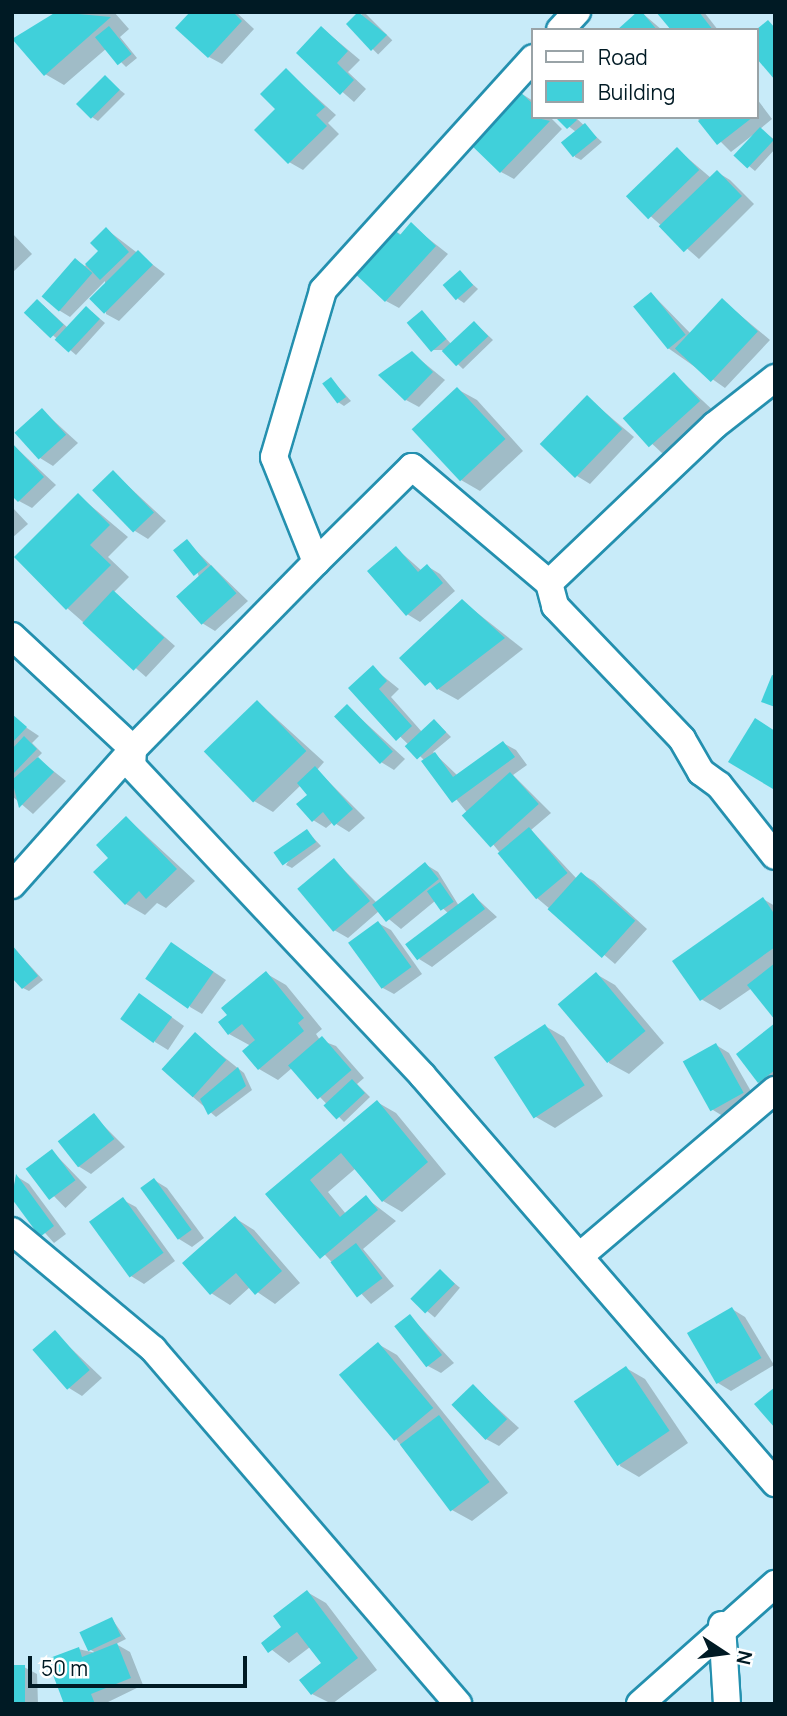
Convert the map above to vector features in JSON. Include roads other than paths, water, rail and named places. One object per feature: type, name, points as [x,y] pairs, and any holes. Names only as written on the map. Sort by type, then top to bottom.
[{"type":"street","points":[[562,28],[577,12]]},
{"type":"street","points":[[316,562],[274,457],[323,290],[532,59]]},
{"type":"street","points":[[549,583],[715,425],[775,378]]},
{"type":"street","points":[[12,885],[133,749],[412,467],[549,583],[555,606],[682,739],[701,772],[719,785],[775,856]]},
{"type":"street","points":[[12,636],[133,749]]},
{"type":"street","points":[[133,749],[132,766],[582,1255],[775,1483]]},
{"type":"street","points":[[582,1255],[775,1090]]},
{"type":"street","points":[[12,1231],[153,1349],[458,1704]]},
{"type":"street","points":[[640,1704],[722,1625],[775,1584]]},
{"type":"street","points":[[722,1625],[727,1704]]}]
